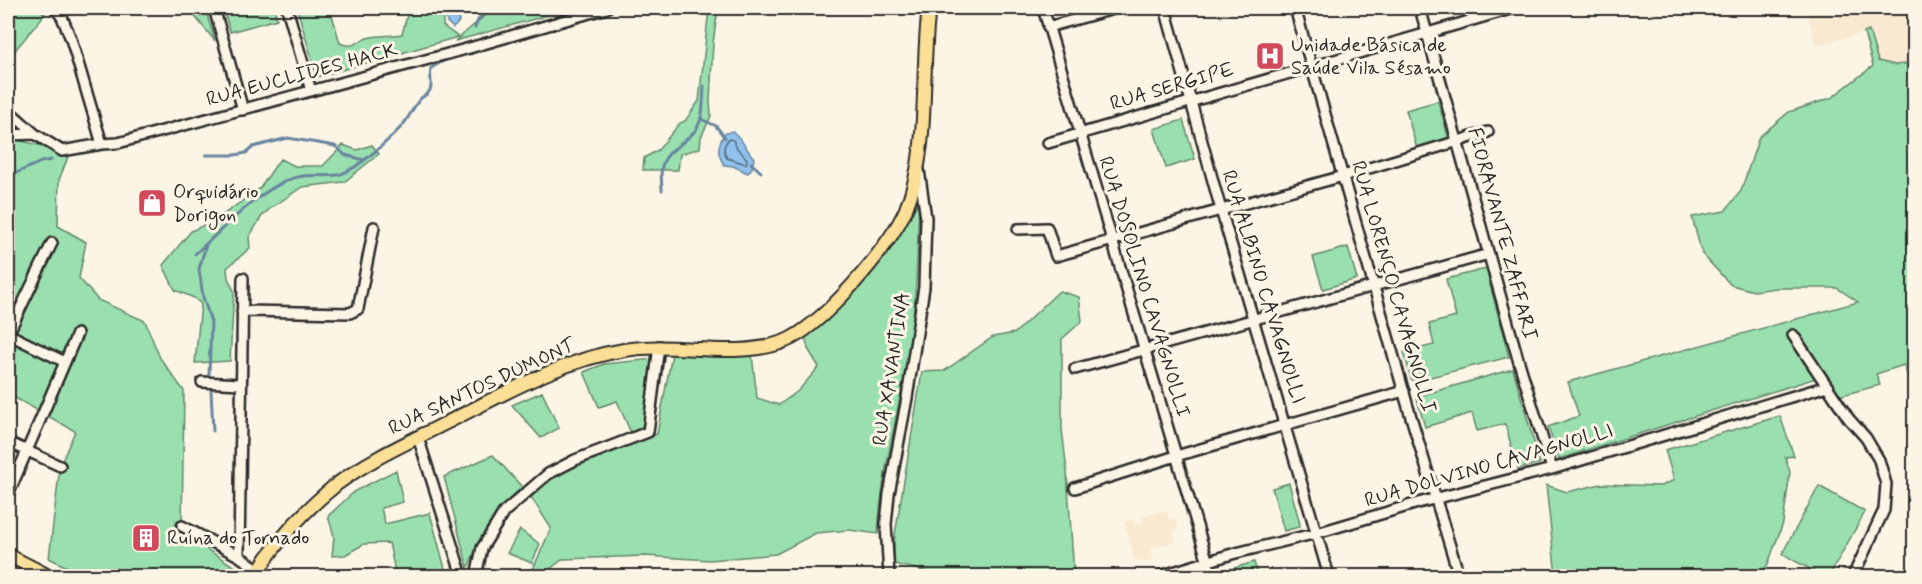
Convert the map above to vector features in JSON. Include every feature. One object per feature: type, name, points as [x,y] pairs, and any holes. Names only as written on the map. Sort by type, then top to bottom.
[{"type":"main road","name":"RUA SANTOS DUMONT","points":[[257,573],[295,525],[339,482],[418,437],[564,367],[595,356],[659,346],[757,348],[783,342],[803,332],[841,296],[885,244],[905,211],[919,167],[929,8]]},
{"type":"main road","points":[[8,555],[49,576]]},
{"type":"street","points":[[55,8],[62,16],[71,39],[102,144]]},
{"type":"street","points":[[214,8],[243,110]]},
{"type":"street","points":[[287,8],[311,91]]},
{"type":"street","name":"RUA EUCLIDES HACK","points":[[8,110],[35,134],[62,151],[124,142],[466,49],[607,8]]},
{"type":"street","name":"RUA DOSOLINO CAVAGNOLLI","points":[[1043,8],[1212,576]]},
{"type":"street","points":[[1048,27],[1116,8]]},
{"type":"street","name":"RUA ALBINO CAVAGNOLLI","points":[[1165,8],[1221,210],[1329,576]]},
{"type":"street","name":"RUA LORENÇO CAVAGNOLLI","points":[[1294,8],[1373,288],[1459,576]]},
{"type":"street","name":"FIORAVANTE ZAFFARI","points":[[1420,8],[1552,469]]},
{"type":"street","name":"RUA SERGIPE","points":[[1048,143],[1514,8]]},
{"type":"street","points":[[1018,229],[1047,228],[1056,256],[1343,176],[1488,132]]},
{"type":"street","points":[[8,135],[35,134]]},
{"type":"street","name":"RUA XAVANTINA","points":[[889,576],[886,524],[889,495],[924,287],[927,218],[919,167]]},
{"type":"street","points":[[242,311],[350,313],[358,309],[374,227]]},
{"type":"street","points":[[52,243],[8,334],[65,362]]},
{"type":"street","points":[[1075,369],[1489,254]]},
{"type":"street","points":[[239,556],[243,278]]},
{"type":"street","points":[[8,495],[77,334]]},
{"type":"street","points":[[1793,334],[1849,419],[1866,438],[1879,460],[1886,484],[1884,510],[1853,576]]},
{"type":"street","points":[[476,576],[482,548],[504,512],[548,474],[575,460],[648,432],[659,346]]},
{"type":"street","points":[[202,382],[241,384]]},
{"type":"street","name":"RUA DOLVINO CAVAGNOLLI","points":[[1160,576],[1208,561],[1552,469],[1827,386]]},
{"type":"street","points":[[1075,488],[1176,456],[1404,391]]},
{"type":"street","points":[[418,437],[462,576]]},
{"type":"street","points":[[8,442],[60,466]]},
{"type":"street","points":[[182,526],[239,556],[257,573]]},
{"type":"shaded area","points":[[1806,8],[1914,8],[1914,91],[1883,100],[1864,33],[1816,45]]},
{"type":"shaded area","points":[[1166,510],[1169,519],[1175,518],[1178,529],[1173,530],[1176,541],[1150,548],[1153,560],[1142,563],[1141,559],[1135,561],[1124,522],[1134,520],[1135,525],[1143,523],[1142,517]]},
{"type":"green space","points":[[8,8],[37,8],[45,14],[8,59]]},
{"type":"green space","points":[[188,8],[205,8],[215,41]]},
{"type":"green space","points":[[223,8],[274,8],[277,19],[230,32]]},
{"type":"green space","points":[[297,8],[330,8],[340,43],[344,45],[351,45],[371,37],[402,34],[408,12],[412,8],[448,8],[443,19],[443,26],[458,37],[317,77]]},
{"type":"green space","points":[[494,8],[562,8],[563,11],[455,41]]},
{"type":"green space","points":[[709,8],[718,8],[713,43],[711,116],[701,137],[700,148],[680,154],[678,170],[643,170],[644,158],[658,150],[680,123],[685,121],[699,101]]},
{"type":"green space","points":[[1869,31],[1878,61],[1895,65],[1914,63],[1914,396],[1904,365],[1876,374],[1880,385],[1839,396],[1822,376],[1559,459],[1548,427],[1579,416],[1568,382],[1858,302],[1837,288],[1776,288],[1754,291],[1731,285],[1702,254],[1692,217],[1725,211],[1741,191],[1759,137],[1789,112],[1831,98],[1873,66],[1864,33]]},
{"type":"green space","points":[[1438,101],[1449,140],[1417,149],[1406,110]]},
{"type":"green space","points":[[1183,120],[1195,159],[1166,168],[1154,129]]},
{"type":"green space","points":[[8,138],[70,152],[59,180],[58,226],[86,242],[79,278],[98,300],[145,321],[160,358],[184,391],[182,526],[190,539],[237,568],[233,576],[85,576],[49,558],[60,466],[75,431],[8,394]]},
{"type":"green space","points":[[343,145],[357,150],[372,145],[379,154],[344,182],[302,187],[262,216],[249,237],[250,248],[227,268],[228,278],[234,291],[230,361],[195,363],[201,304],[194,298],[175,290],[163,265],[191,231],[217,219],[260,188],[280,159],[295,166],[323,166]]},
{"type":"green space","points":[[919,201],[913,322],[886,469],[878,534],[849,530],[816,533],[776,554],[710,560],[645,556],[563,559],[541,576],[530,576],[551,528],[531,497],[552,476],[657,434],[672,354],[730,352],[752,355],[757,398],[779,405],[798,391],[819,367],[808,349],[805,335],[903,227]]},
{"type":"green space","points":[[1348,247],[1357,279],[1323,289],[1313,257]]},
{"type":"green space","points":[[1486,269],[1509,357],[1415,381],[1411,379],[1404,352],[1434,345],[1429,324],[1456,317],[1446,279]]},
{"type":"green space","points":[[1059,291],[1079,297],[1082,321],[1062,339],[1062,429],[1074,576],[945,576],[894,564],[894,541],[922,372],[944,371],[993,337],[1015,333]]},
{"type":"green space","points":[[654,359],[645,425],[631,433],[617,401],[599,407],[584,372],[604,364]]},
{"type":"green space","points":[[1513,369],[1540,463],[1518,469],[1505,424],[1477,431],[1472,413],[1425,427],[1417,399],[1419,396]]},
{"type":"green space","points":[[542,392],[559,428],[541,438],[512,405]]},
{"type":"green space","points":[[1780,416],[1794,456],[1785,457],[1790,472],[1783,523],[1768,564],[1759,576],[1556,576],[1546,485],[1567,492],[1601,484],[1661,486],[1674,480],[1665,450]]},
{"type":"green space","points":[[493,455],[522,487],[490,524],[468,568],[444,477]]},
{"type":"green space","points":[[396,470],[403,502],[381,508],[385,524],[430,513],[447,576],[396,576],[389,543],[364,544],[345,555],[332,556],[334,536],[328,516],[355,491]]},
{"type":"green space","points":[[1289,483],[1300,524],[1299,527],[1284,531],[1272,488]]},
{"type":"green space","points":[[1819,486],[1865,512],[1829,576],[1823,576],[1782,554]]},
{"type":"green space","points":[[520,530],[540,544],[532,563],[507,553]]},
{"type":"green space","points":[[1254,562],[1258,576],[1225,576],[1224,571]]},
{"type":"water","points":[[458,11],[459,20],[453,28],[447,22],[445,15]]},
{"type":"water","points":[[732,131],[754,158],[752,168],[748,173],[733,166],[724,165],[720,157],[719,146],[724,134]]},
{"type":"waterway","points":[[475,28],[478,20],[489,8]]},
{"type":"waterway","points":[[471,54],[479,49]]},
{"type":"waterway","points":[[195,254],[239,213],[276,186],[300,177],[337,175],[362,162],[402,126],[420,99],[429,92],[431,68],[445,60],[460,56]]},
{"type":"waterway","points":[[662,190],[661,172],[665,160],[697,128],[703,108],[704,86]]},
{"type":"waterway","points":[[701,119],[716,126],[725,138]]},
{"type":"waterway","points":[[206,155],[246,153],[253,147],[288,138],[335,146],[345,155],[364,160]]},
{"type":"waterway","points":[[16,173],[51,160]]},
{"type":"waterway","points":[[751,163],[761,172]]},
{"type":"waterway","points":[[206,245],[199,269],[203,297],[211,322],[209,375]]},
{"type":"waterway","points":[[211,390],[213,431]]},
{"type":"place","name":"Unidade Básica de Saúde Vila Sésamo","points":[[1270,56]]},
{"type":"place","name":"Orquidário Dorigon","points":[[152,203]]},
{"type":"place","name":"Ruína do Tornado","points":[[146,538]]}]
